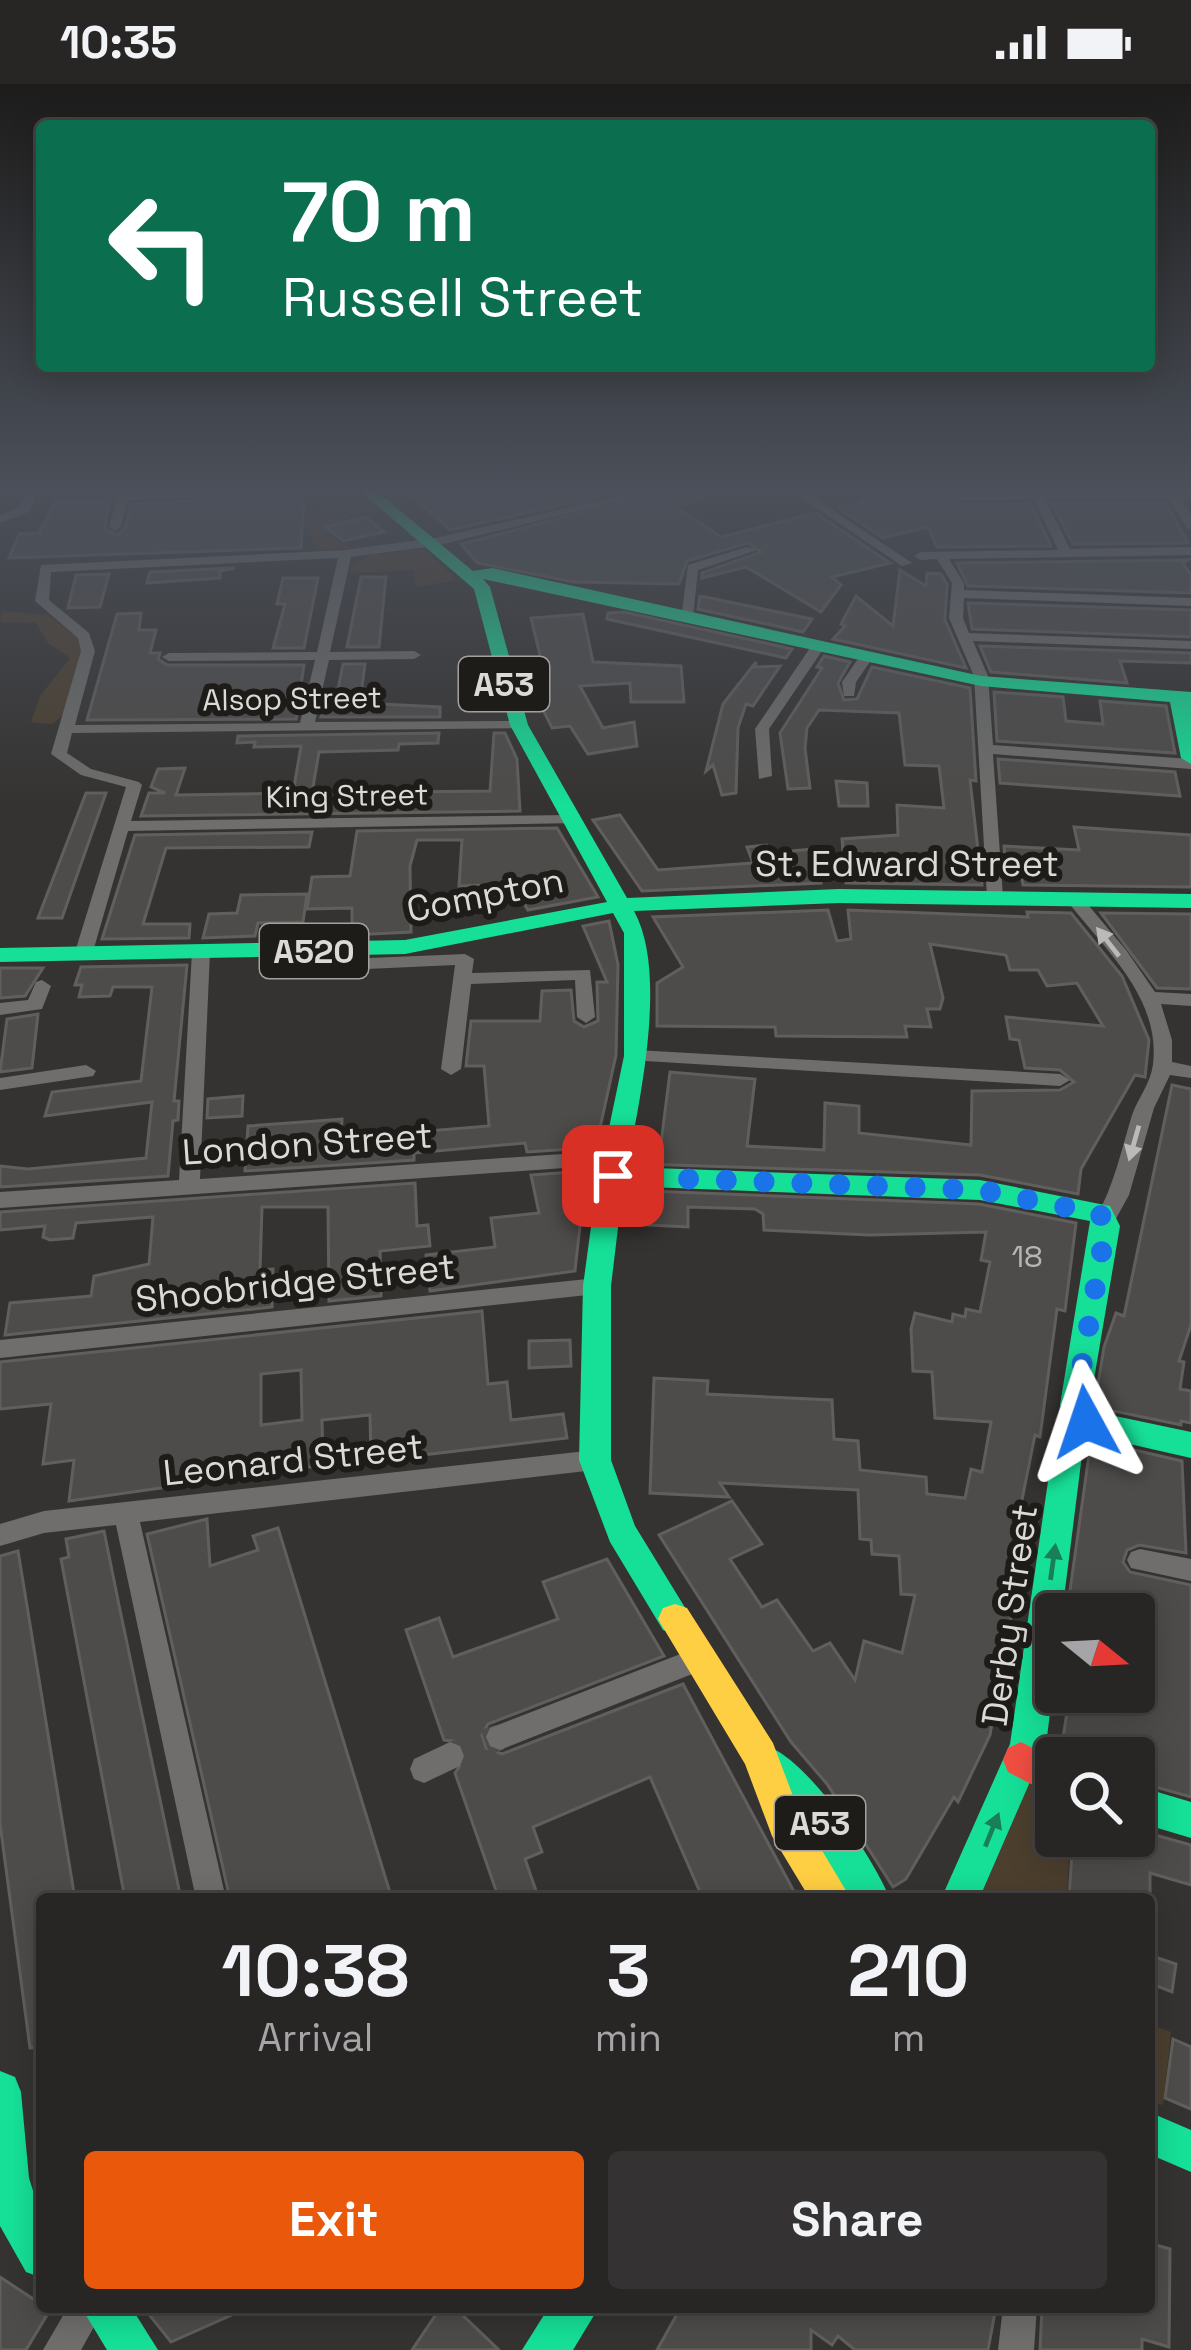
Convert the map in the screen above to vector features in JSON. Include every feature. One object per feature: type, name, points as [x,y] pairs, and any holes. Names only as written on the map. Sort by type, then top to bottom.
[{"type":"main road","name":"A53","points":[[484,596],[491,607],[499,665],[519,725],[635,933],[636,1057],[597,1286],[596,1460],[621,1532],[760,1755],[785,1823],[828,1893]]},
{"type":"main road","points":[[595,596],[981,680],[1185,697],[1191,761]]},
{"type":"main road","name":"St. Edward Street","points":[[623,905],[838,896],[1191,901]]},
{"type":"main road","name":"Compton","points":[[0,955],[329,951],[449,941],[623,905]]},
{"type":"main road","points":[[616,1167],[980,1190],[1090,1209],[1106,1220]]},
{"type":"main road","name":"Derby Street","points":[[963,1893],[1028,1745],[1070,1433],[1086,1422],[1075,1405],[1106,1220]]},
{"type":"main road","points":[[1086,1422],[1191,1445]]},
{"type":"main road","name":"A53","points":[[760,1755],[806,1803],[867,1893]]},
{"type":"main road","points":[[1021,1760],[1035,1768]]},
{"type":"main road","points":[[1155,1809],[1191,1820]]},
{"type":"main road","points":[[0,2092],[7,2210],[36,2251]]},
{"type":"main road","points":[[1155,2136],[1191,2152]]},
{"type":"main road","points":[[107,2313],[135,2350]]},
{"type":"main road","points":[[545,2350],[573,2313]]},
{"type":"street","points":[[41,596],[51,613],[84,636],[88,651],[62,758],[134,785],[83,955]]},
{"type":"street","points":[[307,726],[336,596]]},
{"type":"street","points":[[686,616],[689,596]]},
{"type":"street","points":[[957,596],[956,618],[981,680],[994,897]]},
{"type":"street","points":[[1008,596],[1191,602]]},
{"type":"street","points":[[964,638],[1191,645]]},
{"type":"street","points":[[764,776],[762,729],[818,645]]},
{"type":"street","points":[[170,657],[414,656]]},
{"type":"street","points":[[849,693],[849,682],[867,656]]},
{"type":"street","name":"Alsop Street","points":[[66,729],[519,725]]},
{"type":"street","points":[[988,749],[1191,761]]},
{"type":"street","name":"King Street","points":[[123,826],[572,820]]},
{"type":"street","points":[[1073,898],[1151,998],[1163,1039],[1163,1066],[1191,1072]]},
{"type":"street","points":[[329,951],[328,959],[345,964],[584,974],[586,1017]]},
{"type":"street","points":[[190,1185],[201,952]]},
{"type":"street","points":[[452,1069],[465,969]]},
{"type":"street","points":[[0,1009],[36,1005],[42,986]]},
{"type":"street","points":[[1151,998],[1191,1000]]},
{"type":"street","points":[[636,1057],[816,1060],[891,1071],[1060,1081]]},
{"type":"street","name":"Derby Street","points":[[1106,1220],[1118,1199],[1144,1106],[1163,1066]]},
{"type":"street","points":[[0,1084],[86,1071]]},
{"type":"street","name":"London Street","points":[[0,1200],[190,1185],[616,1167]]},
{"type":"street","name":"Shoobridge Street","points":[[0,1349],[597,1286]]},
{"type":"street","name":"Leonard Street","points":[[0,1535],[44,1522],[596,1460]]},
{"type":"street","points":[[126,1513],[210,1893]]},
{"type":"street","points":[[1140,1560],[1191,1570]]},
{"type":"street","points":[[500,1737],[701,1658]]},
{"type":"street","points":[[61,2350],[84,2313]]},
{"type":"street","points":[[1016,2350],[1019,2313]]},
{"type":"shaded area","points":[[2,611],[48,615],[83,641],[72,698],[52,724],[31,722],[40,696],[70,658],[48,643],[36,623],[0,622]]},
{"type":"shaded area","points":[[1024,1775],[1035,1780],[1035,1857],[1069,1857],[1067,1893],[979,1893]]},
{"type":"shaded area","points":[[1155,2026],[1171,2032],[1163,2105],[1155,2103]]},
{"type":"building","points":[[71,596],[103,596],[100,607],[68,608]]},
{"type":"building","points":[[279,596],[314,596],[304,648],[273,648],[285,604],[277,604]]},
{"type":"building","points":[[357,596],[384,596],[379,647],[347,647]]},
{"type":"building","points":[[700,596],[812,619],[803,632],[698,609]]},
{"type":"building","points":[[794,596],[833,596],[821,612]]},
{"type":"building","points":[[856,596],[893,626],[897,596],[946,596],[945,620],[966,668],[833,639],[845,626],[841,624]]},
{"type":"building","points":[[968,603],[1191,610],[1191,637],[972,629]]},
{"type":"building","points":[[624,612],[792,649],[786,658],[607,619],[608,613]]},
{"type":"building","points":[[141,613],[139,630],[156,630],[150,653],[160,653],[158,659],[167,665],[304,665],[296,719],[87,720],[117,614]]},
{"type":"building","points":[[583,614],[593,662],[681,666],[684,702],[631,702],[630,683],[580,686],[603,728],[634,722],[637,746],[588,754],[570,726],[552,728],[527,677],[545,676],[531,618]]},
{"type":"building","points":[[980,646],[1191,653],[1191,663],[1120,661],[1127,683],[991,672]]},
{"type":"building","points":[[824,656],[850,662],[838,683],[844,700],[857,699],[872,667],[970,688],[976,781],[970,780],[982,885],[846,883],[842,839],[898,835],[897,805],[944,808],[939,766],[905,765],[899,713],[819,710],[807,728],[810,788],[788,789],[780,733],[822,668],[817,667]]},
{"type":"building","points":[[756,662],[755,667],[780,666],[753,706],[746,704],[738,728],[736,793],[722,795],[713,765],[706,771],[723,704]]},
{"type":"building","points":[[343,664],[365,664],[360,703],[440,707],[440,717],[321,717],[325,700],[336,699]]},
{"type":"building","points":[[994,692],[1063,697],[1066,721],[1103,724],[1100,701],[1166,706],[1175,753],[997,741]]},
{"type":"building","points":[[439,733],[438,743],[399,744],[398,750],[319,752],[312,793],[490,791],[494,733],[505,733],[517,759],[520,811],[141,816],[149,793],[165,793],[151,787],[158,769],[185,768],[176,795],[293,793],[301,746],[254,747],[255,742],[237,743],[238,736]]},
{"type":"building","points":[[998,759],[1175,772],[1180,796],[1000,783]]},
{"type":"building","points":[[836,781],[867,783],[868,806],[839,806]]},
{"type":"building","points":[[86,793],[106,793],[62,918],[38,918]]},
{"type":"building","points":[[620,815],[658,870],[753,863],[747,847],[767,845],[770,853],[812,849],[821,883],[642,891],[593,820]]},
{"type":"building","points":[[1074,827],[1191,835],[1191,887],[1023,885],[1021,874],[1006,873],[1004,846],[1079,850]]},
{"type":"building","points":[[557,828],[598,897],[528,910],[516,891],[493,896],[486,885],[459,886],[462,840],[417,840],[410,866],[411,932],[352,935],[352,908],[307,909],[312,877],[350,876],[357,831]]},
{"type":"building","points":[[312,832],[309,847],[166,848],[143,924],[190,924],[189,938],[102,939],[135,835]]},
{"type":"building","points":[[307,894],[303,922],[258,923],[255,936],[203,938],[209,914],[237,913],[241,895]]},
{"type":"building","points":[[828,910],[837,941],[851,939],[848,910],[1028,917],[1027,912],[1071,913],[1122,976],[1149,1040],[1145,1077],[1135,1075],[1081,1169],[1078,1194],[980,1175],[642,1164],[643,1142],[661,1143],[670,1072],[755,1079],[747,1146],[824,1150],[825,1103],[859,1106],[859,1133],[971,1145],[972,1091],[1060,1090],[1074,1082],[1060,1070],[1025,1068],[1019,1040],[1010,1039],[1006,1017],[1103,1026],[1077,983],[1047,986],[1038,970],[1010,970],[1006,955],[930,944],[943,998],[940,1009],[927,1009],[931,1027],[905,1026],[907,1037],[776,1036],[775,1027],[657,1026],[657,983],[683,967],[653,917]]},
{"type":"building","points":[[1101,913],[1191,914],[1191,989],[1157,988]]},
{"type":"building","points":[[609,921],[618,965],[616,1055],[598,1137],[589,1138],[588,1148],[527,1152],[525,1143],[414,1153],[414,1160],[245,1171],[248,1126],[342,1119],[341,1138],[489,1126],[484,1066],[466,1066],[471,1021],[540,1021],[542,991],[571,990],[574,1021],[584,1027],[598,1021],[597,982],[607,982],[583,926]]},
{"type":"building","points":[[187,965],[174,1101],[179,1101],[178,1120],[173,1121],[168,1176],[0,1187],[0,1166],[28,1169],[146,1158],[152,1102],[45,1116],[52,1092],[141,1081],[152,987],[113,987],[110,996],[79,997],[82,985],[75,985],[81,967]]},
{"type":"building","points":[[0,968],[43,968],[25,996],[0,998]]},
{"type":"building","points":[[38,1014],[32,1068],[0,1072],[7,1019]]},
{"type":"building","points":[[1172,1085],[1191,1089],[1191,1325],[1179,1361],[1184,1362],[1180,1389],[1191,1391],[1191,1423],[1181,1421],[1181,1425],[1099,1408],[1095,1402],[1104,1347],[1116,1313],[1124,1316]]},
{"type":"building","points":[[243,1096],[242,1116],[207,1118],[208,1099]]},
{"type":"building","points":[[586,1171],[575,1271],[430,1291],[426,1255],[495,1247],[491,1218],[539,1213],[531,1175]]},
{"type":"building","points":[[415,1183],[417,1226],[428,1225],[430,1246],[380,1251],[381,1296],[329,1301],[328,1207],[262,1207],[260,1270],[273,1269],[272,1307],[5,1335],[10,1303],[91,1296],[94,1276],[149,1264],[153,1217],[76,1223],[73,1238],[50,1240],[43,1237],[45,1226],[0,1230],[0,1212]]},
{"type":"building","points":[[649,1191],[979,1204],[1076,1223],[1065,1311],[1057,1309],[1040,1437],[1035,1435],[1018,1520],[1005,1609],[1012,1611],[990,1735],[958,1802],[954,1797],[906,1879],[893,1887],[827,1784],[791,1742],[659,1535],[732,1501],[762,1544],[730,1559],[762,1607],[777,1600],[813,1651],[830,1643],[855,1680],[864,1641],[902,1653],[915,1595],[901,1594],[899,1556],[872,1554],[871,1540],[860,1539],[858,1490],[720,1483],[729,1497],[650,1493],[654,1378],[708,1381],[707,1394],[832,1400],[834,1439],[858,1441],[860,1470],[926,1477],[927,1494],[965,1498],[971,1469],[982,1472],[991,1422],[935,1418],[932,1372],[913,1371],[911,1329],[915,1313],[952,1322],[953,1314],[965,1317],[966,1309],[980,1312],[990,1262],[981,1260],[986,1232],[869,1235],[764,1230],[763,1214],[755,1209],[688,1207],[688,1227],[648,1225]]},
{"type":"building","points":[[482,1311],[488,1384],[507,1382],[511,1420],[563,1414],[567,1438],[371,1461],[370,1415],[322,1420],[323,1465],[69,1501],[74,1460],[43,1464],[51,1404],[0,1409],[0,1362]],"holes":[[[301,1370],[302,1420],[261,1425],[261,1374]]]},
{"type":"building","points":[[570,1340],[571,1366],[529,1368],[529,1341]]},
{"type":"building","points":[[1091,1440],[1182,1461],[1186,1553],[1139,1545],[1127,1550],[1123,1562],[1130,1572],[1191,1585],[1191,1797],[1155,1787],[1155,1737],[1063,1737],[1067,1713],[1155,1713],[1155,1593],[1070,1593]]},
{"type":"building","points":[[207,1519],[210,1566],[258,1550],[253,1536],[278,1528],[390,1893],[229,1893],[147,1534]]},
{"type":"building","points":[[104,1531],[180,1893],[124,1893],[61,1559],[69,1557],[66,1539]]},
{"type":"building","points":[[18,1551],[74,1893],[36,1893],[36,2048],[30,2048],[0,1824],[0,1556]]},
{"type":"building","points":[[607,1559],[664,1656],[488,1724],[482,1735],[486,1748],[502,1754],[683,1684],[795,1893],[700,1893],[650,1777],[533,1827],[542,1852],[525,1859],[537,1893],[497,1893],[455,1773],[468,1754],[462,1742],[444,1740],[406,1630],[439,1618],[453,1657],[558,1619],[543,1582]]},
{"type":"building","points":[[1155,1835],[1191,1845],[1191,1885],[1150,1873],[1150,1893],[1069,1893],[1072,1857],[1155,1857]]},
{"type":"building","points":[[1155,1957],[1176,1964],[1172,1992],[1155,1985]]},
{"type":"building","points":[[1173,2039],[1191,2047],[1191,2109],[1165,2098]]},
{"type":"building","points":[[1155,2245],[1170,2249],[1169,2347],[1142,2339],[1142,2350],[1040,2350],[1042,2313],[1155,2313]]},
{"type":"building","points":[[0,2277],[36,2301],[36,2313],[48,2313],[26,2350],[0,2350]]},
{"type":"building","points":[[148,2313],[236,2313],[171,2342]]},
{"type":"building","points":[[437,2313],[460,2313],[499,2350],[412,2350]]},
{"type":"building","points":[[678,2313],[995,2313],[988,2350],[855,2350],[838,2336],[832,2345],[811,2330],[811,2350],[657,2350]]},
{"type":"tunnel","points":[[450,1756],[500,1737]]},
{"type":"traffic: fast","points":[[484,596],[519,725],[635,933],[636,1056],[609,1190],[597,1286],[595,1460],[621,1532],[675,1619]]},
{"type":"traffic: fast","points":[[595,596],[981,681],[1191,698]]},
{"type":"traffic: fast","points":[[1178,696],[1191,758]]},
{"type":"traffic: fast","points":[[0,955],[405,947],[623,905],[839,896],[1191,901]]},
{"type":"traffic: fast","points":[[613,1176],[980,1190],[1100,1213],[1106,1226],[1075,1405],[1086,1422]]},
{"type":"traffic: fast","points":[[1086,1422],[1191,1445]]},
{"type":"traffic: fast","points":[[963,1893],[1028,1745],[1070,1433],[1086,1422]]},
{"type":"traffic: fast","points":[[771,1766],[806,1803],[867,1893]]},
{"type":"traffic: fast","points":[[1155,1809],[1191,1820]]},
{"type":"traffic: fast","points":[[0,2092],[12,2199],[36,2248]]},
{"type":"traffic: fast","points":[[1155,2136],[1191,2151]]},
{"type":"traffic: fast","points":[[107,2313],[135,2350]]},
{"type":"traffic: fast","points":[[545,2350],[573,2313]]},
{"type":"traffic: slow","points":[[675,1619],[760,1755],[785,1823],[828,1893]]},
{"type":"traffic: jam","points":[[1021,1760],[1035,1768]]},
{"type":"route","points":[[613,1176],[980,1190],[1100,1214],[1106,1226],[1075,1405],[1086,1422]]}]
